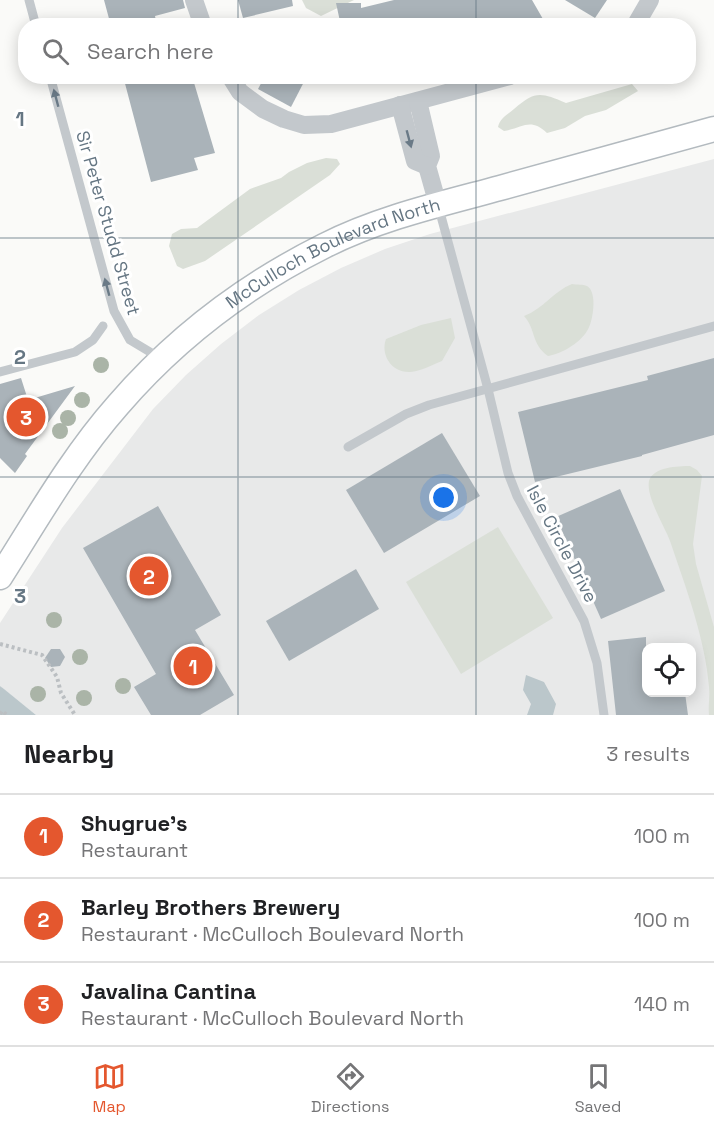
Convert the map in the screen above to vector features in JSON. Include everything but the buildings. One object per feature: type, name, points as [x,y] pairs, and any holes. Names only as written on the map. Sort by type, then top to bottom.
[{"type":"street","points":[[194,0],[200,18]]},
{"type":"street","points":[[640,18],[650,0]]},
{"type":"street","points":[[235,84],[240,92],[263,109],[304,125],[332,124],[480,84]]},
{"type":"street","points":[[409,103],[432,156],[427,166],[438,204]]},
{"type":"street","name":"McCulloch Boulevard North","points":[[0,577],[84,447],[117,405],[162,359],[193,332],[235,299],[279,271],[326,245],[374,224],[438,204],[714,129]]},
{"type":"lane","points":[[29,0],[34,18]]},
{"type":"lane","name":"Sir Peter Studd Street","points":[[52,84],[117,319],[130,340],[162,359]]},
{"type":"lane","name":"Isle Circle Drive","points":[[438,204],[512,485],[575,602],[592,642],[604,715]]},
{"type":"lane","points":[[0,372],[75,352],[93,340],[103,326]]},
{"type":"lane","points":[[348,447],[417,409],[714,326]]},
{"type":"path","points":[[0,644],[42,655],[57,676],[61,693],[75,715]]},
{"type":"path","points":[[0,714],[2,711],[7,715]]},
{"type":"shaded area","points":[[302,0],[354,0],[321,16],[306,8]]},
{"type":"shaded area","points":[[632,84],[638,91],[606,110],[585,116],[565,128],[547,133],[531,125],[504,131],[498,127],[504,117],[533,96],[544,95],[566,103]]},
{"type":"shaded area","points":[[326,158],[337,159],[340,164],[330,175],[205,261],[183,269],[177,266],[169,246],[172,234],[181,229],[197,228],[250,189],[281,178],[307,163]]},
{"type":"shaded area","points":[[714,159],[714,715],[36,715],[0,686],[0,623],[62,528],[153,409],[186,375],[259,315],[341,268],[385,249],[430,234]]},
{"type":"shaded area","points":[[572,284],[587,286],[592,294],[593,308],[589,327],[575,344],[548,356],[539,347],[524,316]]},
{"type":"shaded area","points":[[451,318],[455,338],[442,361],[410,372],[398,370],[389,362],[385,351],[386,339],[421,325]]},
{"type":"shaded area","points":[[690,466],[702,476],[693,544],[696,564],[714,627],[714,715],[709,715],[707,669],[694,613],[670,541],[653,503],[649,488],[651,476],[655,473],[666,468]]},
{"type":"shaded area","points":[[498,527],[553,618],[461,674],[406,582]]},
{"type":"shaded area","points":[[526,675],[544,682],[556,704],[553,715],[527,715],[531,704],[523,690]]},
{"type":"shaded area","points":[[0,686],[4,689],[36,715],[0,715]]},
{"type":"place","name":"Javalina Cantina","points":[[26,417]]},
{"type":"place","name":"Barley Brothers Brewery","points":[[149,576]]},
{"type":"place","name":"Shugrue's","points":[[193,666]]}]
